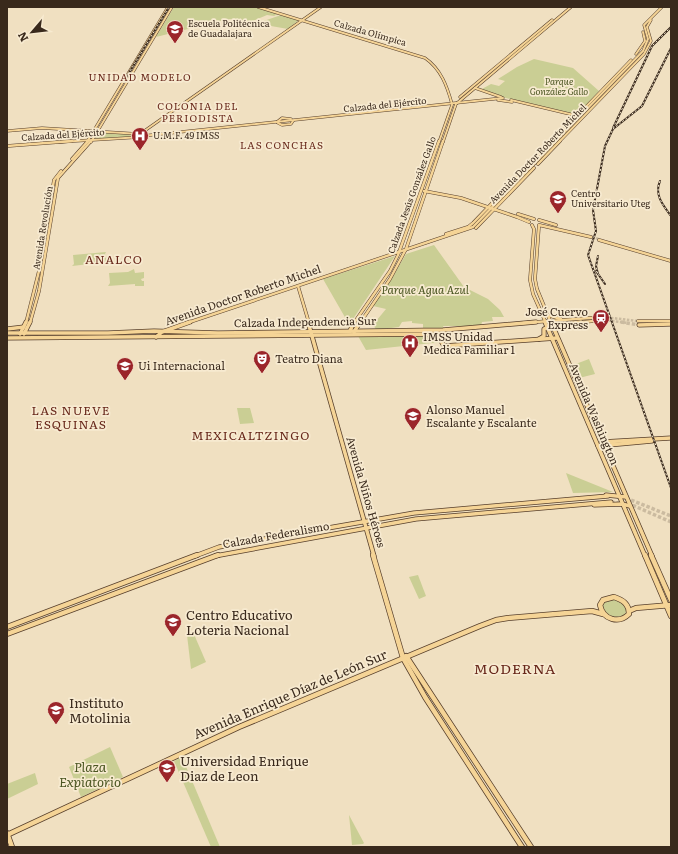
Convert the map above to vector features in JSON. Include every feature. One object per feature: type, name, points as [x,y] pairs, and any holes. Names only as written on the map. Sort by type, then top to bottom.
[{"type":"main road","name":"Avenida Revolución","points":[[149,42],[168,7]]},
{"type":"main road","name":"Avenida Revolución","points":[[21,335],[40,271],[55,178],[90,139],[172,7]]},
{"type":"main road","name":"Calzada Olímpica","points":[[258,7],[303,20]]},
{"type":"main road","name":"Calzada Olímpica","points":[[262,7],[425,58],[433,63],[438,69],[453,105]]},
{"type":"main road","points":[[7,131],[42,128],[141,135],[321,7]]},
{"type":"main road","name":"Calzada Jesús González Gallo","points":[[350,331],[390,270],[399,253],[453,105],[512,53],[568,7]]},
{"type":"main road","name":"Calzada Jesús González Gallo","points":[[473,88],[571,7]]},
{"type":"main road","name":"Avenida Doctor Roberto Michel","points":[[405,251],[465,230],[478,221],[620,75],[646,52],[651,39],[648,24],[661,7]]},
{"type":"main road","name":"Avenida Doctor Roberto Michel","points":[[162,332],[465,230],[476,228],[486,218],[492,207],[509,188],[611,86],[640,51],[645,38],[642,23],[661,7]]},
{"type":"main road","points":[[512,53],[519,51]]},
{"type":"main road","points":[[473,88],[512,102],[579,117]]},
{"type":"main road","points":[[473,88],[503,98],[579,117]]},
{"type":"main road","points":[[484,100],[491,98],[492,96],[489,94]]},
{"type":"main road","name":"Calzada del Ejército","points":[[453,105],[503,98]]},
{"type":"main road","name":"Calzada del Ejército","points":[[292,121],[498,100],[512,102]]},
{"type":"main road","name":"Calzada Jesús González Gallo","points":[[353,335],[390,279],[405,251],[426,191],[453,105]]},
{"type":"main road","points":[[284,118],[292,121],[291,124],[285,125],[277,122],[284,118]]},
{"type":"main road","name":"Calzada del Ejército","points":[[7,146],[90,139],[128,137],[138,138],[141,135],[277,122]]},
{"type":"main road","points":[[146,130],[148,133],[153,134]]},
{"type":"main road","name":"Avenida Revolución","points":[[21,335],[29,326],[39,291],[58,180],[88,147],[90,139]]},
{"type":"main road","points":[[421,191],[450,196],[492,207],[591,237],[543,225],[531,224],[520,217],[492,207]]},
{"type":"main road","points":[[478,221],[486,218]]},
{"type":"main road","points":[[531,224],[530,220],[534,219]]},
{"type":"main road","name":"Avenida Washington","points":[[539,220],[541,223],[539,225],[535,282],[554,339],[648,563],[669,606],[671,616]]},
{"type":"main road","points":[[543,225],[548,223]]},
{"type":"main road","name":"Avenida Washington","points":[[531,224],[534,229],[530,285],[549,324]]},
{"type":"main road","points":[[599,239],[671,260]]},
{"type":"main road","name":"Avenida Niños Héroes","points":[[298,286],[364,522],[404,656],[425,697],[522,847]]},
{"type":"main road","points":[[547,315],[566,320]]},
{"type":"main road","name":"Calzada Independencia Sur","points":[[7,333],[21,335],[156,337],[350,331],[443,330],[549,324],[603,319],[566,320],[549,324]]},
{"type":"main road","points":[[671,321],[638,323],[671,324]]},
{"type":"main road","points":[[538,339],[544,336],[544,329],[549,324]]},
{"type":"main road","points":[[7,329],[24,327]]},
{"type":"main road","points":[[350,331],[353,335]]},
{"type":"main road","points":[[156,337],[162,332]]},
{"type":"main road","name":"Calzada Independencia Sur","points":[[7,338],[21,335],[162,332],[311,333],[353,335],[432,334],[438,336],[444,346],[538,339]]},
{"type":"main road","points":[[538,339],[554,339]]},
{"type":"main road","name":"Avenida Washington","points":[[554,339],[603,444],[671,600]]},
{"type":"main road","points":[[597,444],[671,439]]},
{"type":"main road","points":[[609,495],[617,498],[618,501],[615,504]]},
{"type":"main road","name":"Calzada Federalismo","points":[[7,627],[217,548],[414,513],[609,495],[626,497]]},
{"type":"main road","name":"Calzada Federalismo","points":[[7,634],[221,554],[420,518],[611,502]]},
{"type":"main road","name":"Calzada Federalismo","points":[[560,506],[623,504],[630,506]]},
{"type":"main road","points":[[478,508],[498,505]]},
{"type":"main road","points":[[181,565],[184,562],[217,548]]},
{"type":"main road","points":[[642,562],[648,563]]},
{"type":"main road","points":[[592,612],[598,609],[603,600],[610,597],[618,598],[626,604],[636,608]]},
{"type":"main road","points":[[600,605],[603,614],[612,620],[619,620],[627,617],[629,611],[626,604]]},
{"type":"main road","points":[[629,611],[636,608],[669,606]]},
{"type":"main road","name":"Avenida Enrique Díaz de León Sur","points":[[7,834],[239,727],[404,656],[501,619],[592,612],[603,614]]},
{"type":"main road","name":"Avenida Niños Héroes","points":[[404,656],[531,847]]},
{"type":"main road","points":[[7,834],[12,847]]},
{"type":"green space","points":[[174,7],[256,7],[278,14],[274,16],[267,15],[253,21],[239,21],[230,19],[156,37]]},
{"type":"green space","points":[[281,15],[299,20],[288,29],[262,26],[263,27],[257,29],[248,24],[258,23]]},
{"type":"green space","name":"Parque González Gallo","points":[[534,59],[573,68],[599,91],[577,115],[502,97],[482,89],[491,84],[499,86],[505,81],[498,79],[517,67]]},
{"type":"green space","points":[[97,133],[131,133],[141,136],[94,139]]},
{"type":"green space","name":"Parque Agua Azul","points":[[434,245],[464,287],[488,299],[500,310],[504,317],[492,317],[493,321],[482,322],[481,326],[443,326],[444,329],[423,329],[423,324],[412,323],[412,321],[402,322],[399,327],[376,330],[372,322],[377,320],[386,309],[373,306],[406,254]]},
{"type":"green space","points":[[106,252],[107,262],[72,266],[74,264],[73,255]]},
{"type":"green space","name":"Parque Agua Azul","points":[[395,256],[353,319],[350,326],[323,279]]},
{"type":"green space","points":[[134,269],[135,273],[144,272],[144,278],[141,279],[144,281],[144,286],[135,286],[135,284],[108,286],[110,283],[109,273],[128,272]]},
{"type":"green space","points":[[358,336],[436,336],[441,343],[366,350]]},
{"type":"green space","points":[[589,359],[595,374],[579,378],[573,365]]},
{"type":"green space","points":[[237,408],[250,408],[254,423],[240,424]]},
{"type":"green space","points":[[566,473],[613,492],[573,493]]},
{"type":"green space","points":[[418,575],[426,596],[419,599],[409,577]]},
{"type":"green space","points":[[612,599],[625,606],[625,615],[617,617],[609,616],[602,606],[605,601]]},
{"type":"green space","points":[[193,632],[206,662],[191,669],[187,635]]},
{"type":"green space","name":"Plaza Expiatorio","points":[[110,747],[123,777],[81,797],[69,767]]},
{"type":"green space","points":[[182,757],[220,847],[211,847],[174,761]]},
{"type":"green space","points":[[35,773],[38,784],[7,799],[7,784]]},
{"type":"green space","points":[[349,815],[364,843],[363,844],[352,845]]},
{"type":"tunnel","points":[[592,237],[599,239]]},
{"type":"tunnel","points":[[603,317],[638,321]]},
{"type":"tunnel","points":[[604,320],[624,322]]},
{"type":"tunnel","points":[[624,322],[628,323]]},
{"type":"tunnel","points":[[624,322],[639,325]]},
{"type":"tunnel","points":[[626,498],[671,516]]},
{"type":"tunnel","points":[[611,502],[632,505],[671,522]]},
{"type":"railway","points":[[124,81],[169,7]]},
{"type":"railway","points":[[613,128],[652,46],[671,27]]},
{"type":"railway","points":[[671,48],[642,106],[613,129],[605,146],[593,210],[596,231],[588,255],[671,488]]},
{"type":"railway","points":[[671,167],[671,173]]},
{"type":"railway","points":[[660,181],[658,186],[660,200],[671,216]]},
{"type":"railway","points":[[598,256],[596,266],[598,274]]},
{"type":"railway","points":[[598,274],[605,284]]},
{"type":"place","name":"Escuela Politécnica de Guadalajara","points":[[175,44]]},
{"type":"place","name":"U.M.F. 49 IMSS","points":[[140,151]]},
{"type":"place","name":"Centro Universitario Uteg","points":[[558,214]]},
{"type":"place","name":"José Cuervo Express","points":[[601,333]]},
{"type":"place","name":"IMSS Unidad Medica Familiar 1","points":[[410,358]]},
{"type":"place","name":"Teatro Diana","points":[[262,374]]},
{"type":"place","name":"Ui Internacional","points":[[125,381]]},
{"type":"place","name":"Alonso Manuel Escalante y Escalante","points":[[413,431]]},
{"type":"place","name":"Centro Educativo Loteria Nacional","points":[[173,637]]},
{"type":"place","name":"Instituto Motolinia","points":[[56,725]]},
{"type":"place","name":"Universidad Enrique Diaz de Leon","points":[[167,783]]},
{"type":"district","name":"UNIDAD MODELO","points":[[140,77]]},
{"type":"district","name":"COLONIA DEL PERIODISTA","points":[[198,112]]},
{"type":"district","name":"LAS CONCHAS","points":[[282,145]]},
{"type":"district","name":"ANALCO","points":[[114,260]]},
{"type":"district","name":"LAS NUEVE ESQUINAS","points":[[71,418]]},
{"type":"district","name":"MEXICALTZINGO","points":[[251,436]]},
{"type":"district","name":"MODERNA","points":[[515,669]]}]
